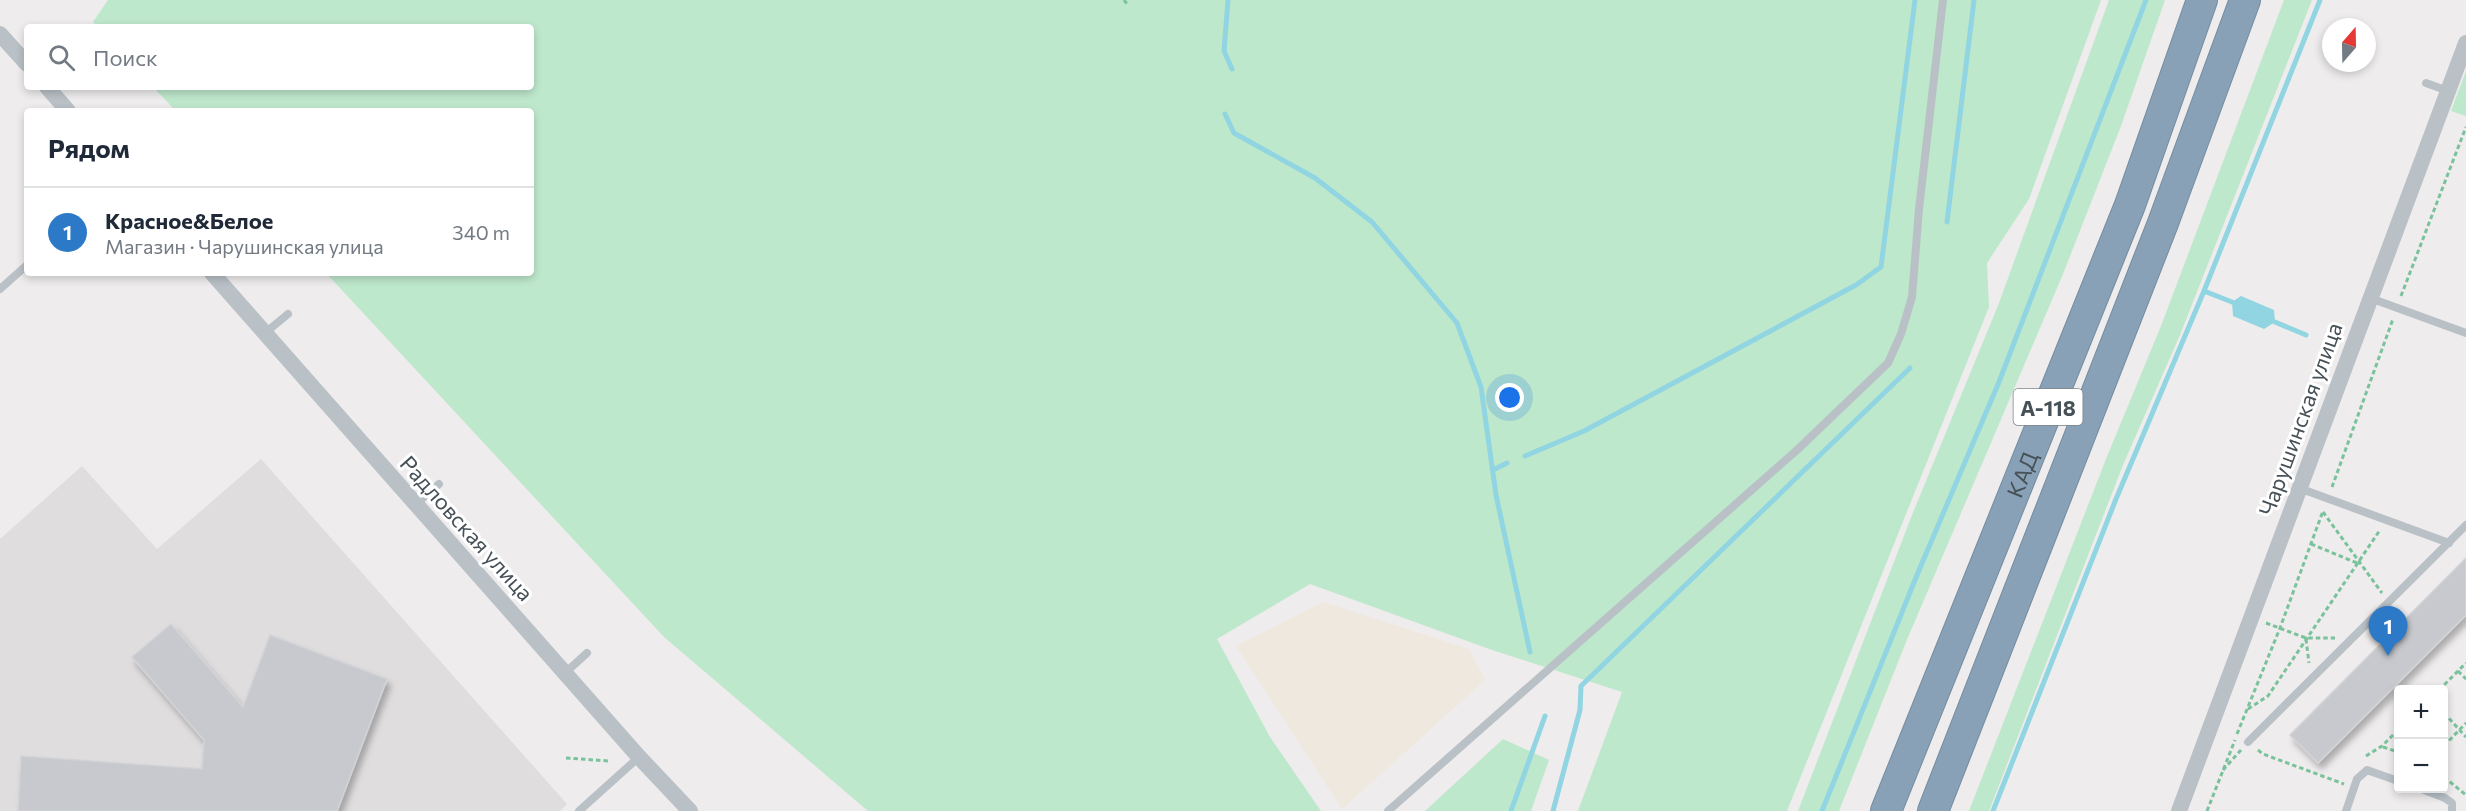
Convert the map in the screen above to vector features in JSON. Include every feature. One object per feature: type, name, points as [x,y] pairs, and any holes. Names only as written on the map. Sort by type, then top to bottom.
[{"type":"highway","name":"КАД","points":[[1886,811],[2130,205],[2202,0]]},
{"type":"highway","name":"КАД","points":[[1933,811],[2163,223],[2245,0]]},
{"type":"street","points":[[0,34],[24,61]]},
{"type":"street","name":"Чарушинская улица","points":[[2179,811],[2466,43]]},
{"type":"street","points":[[50,90],[65,108]]},
{"type":"street","name":"Радловская улица","points":[[215,276],[639,757],[690,811]]},
{"type":"lane","points":[[1388,811],[1797,450],[1888,363],[1901,334],[1912,297],[1919,209],[1943,0]]},
{"type":"lane","points":[[2426,83],[2448,91]]},
{"type":"lane","points":[[0,289],[24,268]]},
{"type":"lane","points":[[2369,298],[2466,333]]},
{"type":"lane","points":[[265,333],[288,314]]},
{"type":"lane","points":[[416,504],[439,484]]},
{"type":"lane","points":[[2299,488],[2449,543]]},
{"type":"lane","points":[[2248,742],[2466,525]]},
{"type":"lane","points":[[565,673],[587,653]]},
{"type":"lane","points":[[579,811],[639,757]]},
{"type":"lane","points":[[2346,811],[2357,779],[2367,770],[2394,780]]},
{"type":"lane","points":[[2431,793],[2452,803],[2452,811]]},
{"type":"path","points":[[1124,0],[1128,5]]},
{"type":"path","points":[[2207,811],[2280,628],[2397,307],[2466,127]]},
{"type":"path","points":[[2323,512],[2358,563],[2389,602]]},
{"type":"path","points":[[2247,710],[2268,696],[2386,520]]},
{"type":"path","points":[[2311,544],[2358,563]]},
{"type":"path","points":[[2280,628],[2306,638],[2352,639]]},
{"type":"path","points":[[2306,638],[2311,680]]},
{"type":"path","points":[[2444,685],[2466,663]]},
{"type":"path","points":[[2458,671],[2466,680]]},
{"type":"path","points":[[2448,718],[2466,736]]},
{"type":"path","points":[[2448,742],[2466,723]]},
{"type":"path","points":[[2222,772],[2248,742],[2263,754],[2354,788]]},
{"type":"path","points":[[2382,746],[2394,750]]},
{"type":"path","points":[[566,758],[609,761]]},
{"type":"path","points":[[2448,780],[2466,795]]},
{"type":"shaded area","points":[[261,459],[567,804],[560,811],[0,811],[0,539],[82,466],[157,549]]},
{"type":"green space","points":[[108,0],[2101,0],[2029,199],[1987,263],[1989,307],[1787,811],[1578,811],[1622,692],[1492,650],[1310,584],[1217,639],[1270,737],[1321,811],[868,811],[664,637],[329,276],[534,276],[534,108],[173,108],[156,90],[534,90],[534,24],[95,24],[93,22]]},
{"type":"green space","points":[[2109,0],[2165,0],[2121,126],[2063,274],[1906,642],[1839,811],[1798,811],[1912,515],[1999,303]]},
{"type":"green space","points":[[2284,0],[2312,0],[2180,335],[2123,465],[1989,811],[1969,811],[2106,459],[2161,326]]},
{"type":"green space","points":[[2466,71],[2466,116],[2451,111]]},
{"type":"green space","points":[[1503,739],[1549,760],[1531,811],[1425,811]]},
{"type":"sand","points":[[1323,602],[1469,649],[1485,680],[1342,809],[1236,646]]},
{"type":"water","points":[[2241,296],[2274,310],[2275,322],[2264,329],[2233,316],[2232,302]]},
{"type":"building","points":[[2466,558],[2466,615],[2318,763],[2290,735]]},
{"type":"building","points":[[171,624],[243,707],[270,635],[387,679],[337,811],[18,811],[21,756],[202,769],[204,740],[132,657]]},
{"type":"waterway","points":[[1228,0],[1224,51],[1232,69]]},
{"type":"waterway","points":[[1525,456],[1584,431],[1856,285],[1881,267],[1915,0]]},
{"type":"waterway","points":[[1947,222],[1974,0]]},
{"type":"waterway","points":[[1822,811],[1917,575],[1999,382],[2146,0]]},
{"type":"waterway","points":[[1993,811],[2116,499],[2204,291],[2320,0]]},
{"type":"waterway","points":[[1225,114],[1234,133],[1315,178],[1372,222],[1457,323],[1481,387],[1496,495],[1530,652]]},
{"type":"waterway","points":[[2204,291],[2232,302]]},
{"type":"waterway","points":[[2275,322],[2306,335]]},
{"type":"waterway","points":[[1553,811],[1580,710],[1581,686],[1910,368]]},
{"type":"waterway","points":[[1493,470],[1507,463]]},
{"type":"waterway","points":[[1511,811],[1545,716]]},
{"type":"place","name":"Красное&Белое","points":[[2388,656]]}]
